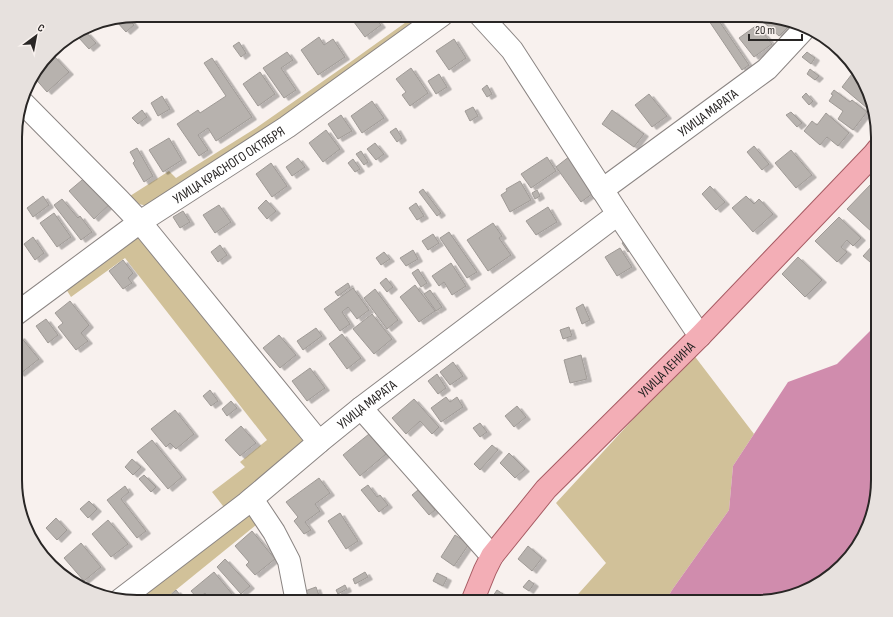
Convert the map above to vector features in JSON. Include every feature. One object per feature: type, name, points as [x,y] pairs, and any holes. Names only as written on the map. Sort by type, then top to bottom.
[{"type":"main road","name":"УЛИЦА ЛЕНИНА","points":[[475,595],[492,556],[546,489],[700,336],[871,157]]},
{"type":"street","name":"УЛИЦА КРАСНОГО ОКТЯБРЯ","points":[[22,310],[140,222],[287,127],[432,22]]},
{"type":"street","points":[[486,22],[512,50],[602,190],[700,336]]},
{"type":"street","name":"УЛИЦА МАРАТА","points":[[602,190],[767,69],[802,32]]},
{"type":"street","points":[[26,106],[140,222],[319,442]]},
{"type":"street","name":"УЛИЦА МАРАТА","points":[[127,595],[252,499],[361,408],[618,214]]},
{"type":"street","points":[[361,408],[492,556]]},
{"type":"street","points":[[252,499],[274,532],[289,561],[296,595]]},
{"type":"shaded area","points":[[406,22],[418,22],[337,85],[147,206],[139,204],[130,196],[169,171],[176,178],[256,128]]},
{"type":"shaded area","points":[[137,236],[144,237],[308,441],[229,509],[223,506],[212,492],[245,467],[240,462],[267,440],[125,258],[71,297],[66,289]]},
{"type":"shaded area","points":[[871,330],[871,488],[865,517],[852,544],[832,567],[820,576],[786,591],[756,595],[669,595],[729,510],[733,466],[788,382],[837,364]]},
{"type":"shaded area","points":[[693,354],[754,434],[733,466],[729,510],[669,595],[577,595],[606,563],[556,503]]},
{"type":"shaded area","points":[[249,515],[256,525],[170,595],[142,595]]},
{"type":"building","points":[[132,22],[134,25],[126,32],[119,24]]},
{"type":"building","points":[[354,22],[379,22],[381,25],[365,37]]},
{"type":"building","points":[[710,22],[720,22],[749,65],[742,70]]},
{"type":"building","points":[[763,22],[788,27],[779,36]]},
{"type":"building","points":[[757,25],[772,44],[754,57],[739,38]]},
{"type":"building","points":[[87,33],[96,43],[89,49],[79,38]]},
{"type":"building","points":[[319,37],[324,45],[333,39],[345,57],[318,75],[301,50]]},
{"type":"building","points":[[454,39],[466,58],[449,70],[436,51]]},
{"type":"building","points":[[239,42],[246,53],[241,57],[233,46]]},
{"type":"building","points":[[287,52],[293,60],[281,68],[296,90],[284,98],[263,68]]},
{"type":"building","points":[[807,52],[815,58],[811,64],[802,57]]},
{"type":"building","points":[[55,57],[69,72],[47,92],[37,80]]},
{"type":"building","points":[[212,58],[252,117],[216,141],[208,128],[198,135],[208,150],[199,156],[177,124],[198,110],[200,113],[226,96],[204,63]]},
{"type":"building","points":[[411,68],[428,93],[410,106],[402,95],[406,92],[396,79]]},
{"type":"building","points":[[810,69],[819,76],[815,80],[807,74]]},
{"type":"building","points":[[260,72],[275,94],[258,106],[243,84]]},
{"type":"building","points":[[439,74],[447,87],[436,94],[428,81]]},
{"type":"building","points":[[852,74],[867,108],[867,108],[842,87]]},
{"type":"building","points":[[487,85],[492,94],[487,97],[482,89]]},
{"type":"building","points":[[834,90],[850,102],[852,100],[867,112],[853,130],[838,119],[843,111],[829,101]]},
{"type":"building","points":[[806,93],[813,101],[809,105],[802,97]]},
{"type":"building","points":[[649,94],[667,116],[652,127],[635,105]]},
{"type":"building","points":[[162,96],[170,109],[158,116],[151,103]]},
{"type":"building","points":[[372,101],[384,118],[362,133],[351,116]]},
{"type":"building","points":[[473,107],[478,116],[470,121],[465,111]]},
{"type":"building","points":[[142,110],[147,117],[138,124],[132,118]]},
{"type":"building","points":[[612,110],[644,134],[634,147],[602,124]]},
{"type":"building","points":[[791,112],[802,123],[797,127],[786,115]]},
{"type":"building","points":[[826,113],[849,133],[838,146],[827,137],[820,145],[804,131],[812,121],[817,125]]},
{"type":"building","points":[[341,115],[352,131],[338,139],[328,124]]},
{"type":"building","points":[[396,128],[402,138],[397,142],[390,132]]},
{"type":"building","points":[[326,130],[340,149],[323,162],[309,143]]},
{"type":"building","points":[[169,138],[182,160],[163,172],[149,150]]},
{"type":"building","points":[[375,143],[384,154],[376,160],[367,149]]},
{"type":"building","points":[[754,146],[769,164],[762,170],[747,152]]},
{"type":"building","points":[[137,148],[153,176],[144,182],[133,163],[135,161],[130,152]]},
{"type":"building","points":[[791,150],[812,175],[796,188],[775,163]]},
{"type":"building","points":[[361,151],[368,162],[364,165],[356,154]]},
{"type":"building","points":[[570,156],[596,191],[581,202],[556,167]]},
{"type":"building","points":[[547,157],[556,171],[531,188],[521,174]]},
{"type":"building","points":[[298,158],[305,167],[292,176],[286,167]]},
{"type":"building","points":[[353,159],[360,169],[355,172],[348,163]]},
{"type":"building","points":[[271,163],[287,186],[272,197],[256,174]]},
{"type":"building","points":[[88,175],[112,202],[94,219],[69,191]]},
{"type":"building","points":[[520,181],[531,200],[510,212],[501,195],[507,191],[506,189]]},
{"type":"building","points":[[871,184],[871,231],[847,209]]},
{"type":"building","points":[[710,186],[725,202],[716,210],[702,194]]},
{"type":"building","points":[[423,189],[441,213],[437,216],[419,192]]},
{"type":"building","points":[[537,190],[540,196],[535,199],[532,193]]},
{"type":"building","points":[[43,196],[49,205],[33,217],[27,208]]},
{"type":"building","points":[[746,196],[754,204],[759,199],[773,214],[753,232],[732,208]]},
{"type":"building","points":[[62,199],[78,218],[80,216],[92,232],[81,240],[54,205]]},
{"type":"building","points":[[266,200],[276,211],[267,219],[258,208]]},
{"type":"building","points":[[416,203],[424,216],[417,220],[409,208]]},
{"type":"building","points":[[219,205],[231,222],[215,233],[203,215]]},
{"type":"building","points":[[548,207],[557,222],[536,235],[526,221]]},
{"type":"building","points":[[183,211],[190,222],[180,228],[173,217]]},
{"type":"building","points":[[54,213],[71,237],[57,247],[40,223]]},
{"type":"building","points":[[839,217],[861,238],[853,246],[847,240],[841,247],[847,252],[837,262],[815,241]]},
{"type":"building","points":[[493,223],[502,236],[499,238],[511,255],[488,271],[467,240]]},
{"type":"building","points":[[449,232],[477,272],[467,278],[440,238]]},
{"type":"building","points":[[433,234],[439,243],[428,250],[422,241]]},
{"type":"building","points":[[33,237],[44,253],[35,260],[24,244]]},
{"type":"building","points":[[628,239],[634,248],[628,252],[622,243]]},
{"type":"building","points":[[220,245],[227,255],[218,262],[211,252]]},
{"type":"building","points":[[871,247],[871,261],[870,262],[863,256]]},
{"type":"building","points":[[620,248],[632,267],[617,276],[605,257]]},
{"type":"building","points":[[413,250],[418,259],[406,266],[400,258]]},
{"type":"building","points":[[384,252],[390,259],[381,265],[376,258]]},
{"type":"building","points":[[798,257],[822,280],[805,297],[782,274]]},
{"type":"building","points":[[123,260],[133,273],[128,278],[132,283],[123,289],[109,271]]},
{"type":"building","points":[[451,263],[466,286],[452,295],[444,282],[439,286],[432,276]]},
{"type":"building","points":[[418,269],[427,283],[421,287],[412,273]]},
{"type":"building","points":[[386,278],[393,287],[387,292],[380,283]]},
{"type":"building","points":[[348,283],[350,287],[338,296],[335,292]]},
{"type":"building","points":[[415,285],[435,311],[419,322],[400,297]]},
{"type":"building","points":[[353,288],[369,310],[357,319],[348,307],[342,312],[350,324],[340,331],[324,309]]},
{"type":"building","points":[[375,289],[398,320],[387,329],[364,298]]},
{"type":"building","points":[[430,290],[442,307],[436,311],[424,294]]},
{"type":"building","points":[[70,301],[89,325],[81,333],[88,341],[76,350],[58,327],[63,323],[55,313]]},
{"type":"building","points":[[583,304],[590,320],[582,324],[576,308]]},
{"type":"building","points":[[372,314],[392,339],[374,354],[353,329]]},
{"type":"building","points":[[46,319],[58,335],[48,343],[36,326]]},
{"type":"building","points":[[569,327],[572,336],[563,339],[560,330]]},
{"type":"building","points":[[316,328],[322,336],[303,350],[297,341]]},
{"type":"building","points":[[342,334],[361,358],[347,369],[329,344]]},
{"type":"building","points":[[279,335],[296,355],[280,368],[263,348]]},
{"type":"building","points":[[22,338],[39,359],[22,372]]},
{"type":"building","points":[[581,355],[587,379],[570,383],[564,360]]},
{"type":"building","points":[[453,362],[463,376],[450,385],[440,372]]},
{"type":"building","points":[[310,368],[325,388],[307,401],[292,381]]},
{"type":"building","points":[[437,374],[446,388],[438,394],[428,381]]},
{"type":"building","points":[[210,390],[218,401],[211,406],[203,396]]},
{"type":"building","points":[[446,397],[450,402],[457,397],[463,407],[441,422],[431,408]]},
{"type":"building","points":[[414,399],[439,427],[432,434],[420,421],[406,434],[392,418]]},
{"type":"building","points":[[231,401],[237,408],[227,416],[222,409]]},
{"type":"building","points":[[517,406],[526,417],[514,427],[505,416]]},
{"type":"building","points":[[175,410],[194,434],[176,449],[170,443],[166,447],[151,429]]},
{"type":"building","points":[[480,423],[487,432],[480,437],[473,428]]},
{"type":"building","points":[[241,426],[256,443],[240,456],[225,440]]},
{"type":"building","points":[[369,434],[386,454],[360,476],[343,455]]},
{"type":"building","points":[[152,440],[182,477],[168,489],[137,452]]},
{"type":"building","points":[[492,445],[498,450],[480,470],[474,464]]},
{"type":"building","points":[[509,453],[525,469],[515,478],[500,463]]},
{"type":"building","points":[[132,459],[141,467],[133,475],[125,467]]},
{"type":"building","points":[[144,475],[156,487],[151,492],[139,479]]},
{"type":"building","points":[[319,478],[330,493],[315,504],[320,511],[305,522],[311,530],[304,534],[294,521],[298,517],[286,502]]},
{"type":"building","points":[[368,485],[377,497],[380,495],[388,505],[379,512],[361,490]]},
{"type":"building","points":[[125,486],[129,492],[121,499],[146,531],[137,538],[107,500]]},
{"type":"building","points":[[418,490],[435,510],[429,515],[412,495]]},
{"type":"building","points":[[89,501],[97,509],[88,518],[80,509]]},
{"type":"building","points":[[340,513],[358,541],[346,549],[328,521]]},
{"type":"building","points":[[56,518],[67,530],[57,540],[46,528]]},
{"type":"building","points":[[108,520],[128,544],[111,557],[92,534]]},
{"type":"building","points":[[252,531],[275,559],[255,575],[246,565],[249,562],[235,546]]},
{"type":"building","points":[[455,535],[469,544],[454,566],[441,557]]},
{"type":"building","points":[[81,543],[101,567],[84,581],[64,558]]},
{"type":"building","points":[[528,546],[542,558],[532,571],[518,559]]},
{"type":"building","points":[[225,559],[250,586],[241,594],[217,567]]},
{"type":"building","points":[[214,572],[233,595],[206,595],[205,593],[203,595],[194,595],[191,591]]},
{"type":"building","points":[[365,572],[368,577],[355,584],[353,579]]},
{"type":"building","points":[[437,573],[447,578],[443,586],[433,581]]},
{"type":"building","points":[[529,580],[534,584],[529,591],[523,587]]},
{"type":"building","points":[[345,585],[347,589],[338,594],[336,590]]},
{"type":"building","points":[[316,587],[319,595],[306,595],[305,591]]},
{"type":"building","points":[[176,590],[180,595],[170,595]]},
{"type":"building","points":[[497,590],[504,595],[494,595]]}]
